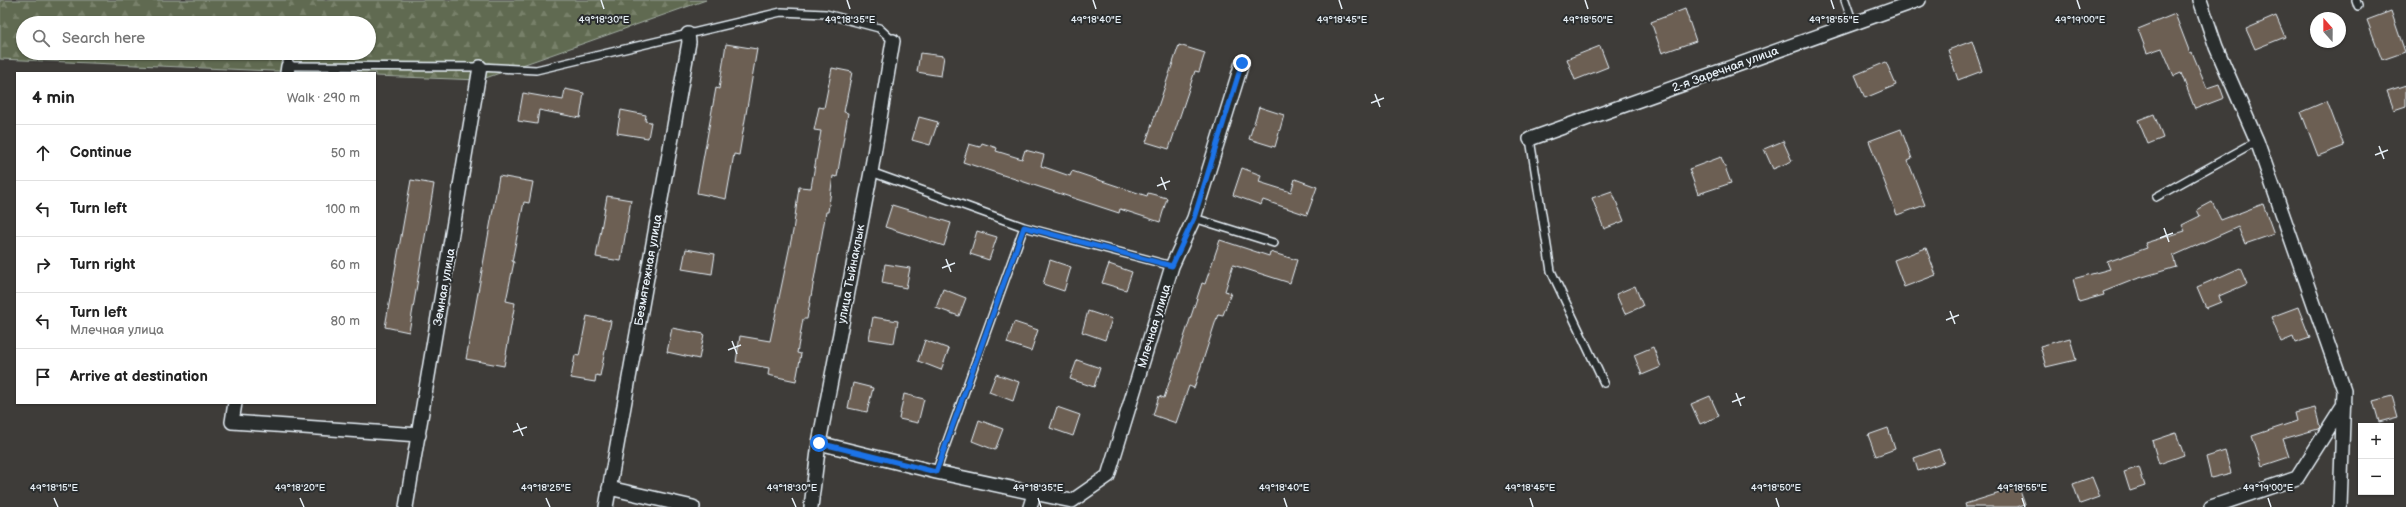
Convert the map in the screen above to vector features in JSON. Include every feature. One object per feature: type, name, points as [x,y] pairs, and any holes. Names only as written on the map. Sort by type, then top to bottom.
[{"type":"street","name":"2-я Заречная улица","points":[[1530,139],[1919,0]]},
{"type":"street","points":[[2200,0],[2216,47],[2257,140],[2344,390],[2345,403],[2340,507]]},
{"type":"street","name":"Безмятежная улица","points":[[606,507],[689,42],[688,34]]},
{"type":"street","name":"улица Тыйнаклык","points":[[811,507],[819,443],[871,172],[893,41]]},
{"type":"street","name":"Млечная улица","points":[[819,443],[936,472],[1072,501],[1108,476],[1172,266],[1194,218],[1242,63]]},
{"type":"street","name":"Земная улица","points":[[406,507],[480,67]]},
{"type":"street","points":[[2210,507],[2297,478],[2345,403]]},
{"type":"street","points":[[235,404],[232,422],[419,435]]},
{"type":"street","points":[[609,488],[694,507]]},
{"type":"street","points":[[1030,507],[1034,494]]},
{"type":"lane","points":[[1845,0],[1853,23]]},
{"type":"lane","points":[[287,69],[480,67],[536,70],[780,12],[826,14],[879,28],[893,41]]},
{"type":"lane","points":[[1530,139],[1550,271],[1604,383]]},
{"type":"lane","points":[[2156,197],[2257,140]]},
{"type":"lane","points":[[871,172],[1024,227],[1172,266]]},
{"type":"lane","points":[[1194,218],[1274,243]]},
{"type":"lane","points":[[936,472],[1024,227]]},
{"type":"green space","points":[[0,0],[706,0],[480,80],[376,76],[376,72],[295,72],[23,60],[376,60],[376,16],[16,16],[16,60],[0,59]]},
{"type":"building","points":[[1685,9],[1696,41],[1662,53],[1651,22]]},
{"type":"building","points":[[2391,11],[2405,52],[2382,60],[2367,20]]},
{"type":"building","points":[[2175,14],[2190,53],[2192,52],[2207,88],[2219,84],[2224,98],[2195,109],[2181,73],[2174,76],[2162,48],[2147,53],[2138,29]]},
{"type":"building","points":[[2276,16],[2285,37],[2255,49],[2246,29]]},
{"type":"building","points":[[1972,41],[1982,71],[1958,80],[1948,50]]},
{"type":"building","points":[[726,44],[757,49],[739,155],[734,154],[726,199],[697,193],[716,88],[719,89]]},
{"type":"building","points":[[1179,45],[1205,53],[1199,72],[1195,71],[1169,149],[1146,142]]},
{"type":"building","points":[[1600,46],[1608,67],[1575,80],[1567,59]]},
{"type":"building","points":[[920,53],[944,56],[941,76],[917,72]]},
{"type":"building","points":[[1886,62],[1896,85],[1865,98],[1855,75]]},
{"type":"building","points":[[832,68],[852,72],[844,112],[848,113],[837,177],[833,176],[828,212],[826,212],[807,319],[803,319],[797,353],[801,354],[796,381],[768,375],[769,368],[736,362],[740,336],[770,341],[793,231],[799,187],[811,188],[821,131],[814,130],[819,107],[824,108]]},
{"type":"building","points":[[2406,85],[2406,106],[2394,110],[2387,91]]},
{"type":"building","points":[[565,89],[584,93],[580,118],[539,110],[537,124],[518,121],[523,93],[563,100]]},
{"type":"building","points":[[2327,101],[2344,146],[2318,156],[2301,112]]},
{"type":"building","points":[[1259,107],[1284,115],[1275,147],[1249,139]]},
{"type":"building","points":[[621,110],[646,115],[645,121],[651,122],[648,138],[617,133]]},
{"type":"building","points":[[2154,114],[2163,138],[2148,144],[2138,120]]},
{"type":"building","points":[[919,117],[938,122],[930,145],[912,140]]},
{"type":"building","points":[[1901,129],[1912,159],[1908,161],[1925,205],[1897,215],[1869,141]]},
{"type":"building","points":[[1783,141],[1792,161],[1773,169],[1764,149]]},
{"type":"building","points":[[982,143],[997,148],[996,151],[1022,159],[1025,150],[1044,155],[1041,166],[1070,176],[1072,171],[1147,196],[1148,193],[1167,198],[1160,222],[1120,209],[1119,213],[963,162],[969,144],[980,147]]},
{"type":"building","points":[[1721,157],[1731,183],[1698,194],[1689,169]]},
{"type":"building","points":[[1242,168],[1261,175],[1259,182],[1291,192],[1295,179],[1317,187],[1307,215],[1263,200],[1261,205],[1233,195]]},
{"type":"building","points":[[499,176],[533,182],[529,203],[524,202],[512,261],[514,262],[506,301],[515,303],[504,366],[466,359]]},
{"type":"building","points":[[411,180],[434,184],[409,332],[385,327]]},
{"type":"building","points":[[1612,191],[1624,221],[1604,229],[1592,198]]},
{"type":"building","points":[[607,196],[631,200],[621,261],[596,257]]},
{"type":"building","points":[[2212,202],[2221,220],[2263,204],[2274,234],[2245,244],[2238,227],[2173,256],[2176,267],[2136,279],[2103,292],[2104,295],[2079,302],[2073,279],[2110,269],[2107,262],[2147,248],[2145,243],[2185,231],[2182,225],[2200,216],[2197,210]]},
{"type":"building","points":[[892,205],[951,223],[944,246],[885,227]]},
{"type":"building","points":[[977,231],[997,237],[989,260],[970,254]]},
{"type":"building","points":[[1220,240],[1269,256],[1270,252],[1297,260],[1290,283],[1233,265],[1225,291],[1231,293],[1223,315],[1218,314],[1194,388],[1189,386],[1176,423],[1153,415],[1159,396],[1164,398],[1202,283],[1205,284]]},
{"type":"building","points":[[1926,248],[1936,275],[1904,287],[1894,260]]},
{"type":"building","points":[[686,249],[715,254],[712,274],[682,269]]},
{"type":"building","points":[[1050,260],[1071,267],[1064,291],[1043,284]]},
{"type":"building","points":[[885,264],[910,268],[906,288],[882,283]]},
{"type":"building","points":[[1109,264],[1132,272],[1126,290],[1102,283]]},
{"type":"building","points":[[2240,268],[2247,284],[2219,296],[2221,302],[2206,308],[2197,287]]},
{"type":"building","points":[[1635,286],[1643,306],[1625,314],[1616,294]]},
{"type":"building","points":[[943,289],[966,298],[959,316],[936,308]]},
{"type":"building","points":[[2298,307],[2310,338],[2295,343],[2293,337],[2281,342],[2271,317]]},
{"type":"building","points":[[1088,311],[1112,319],[1105,340],[1082,332]]},
{"type":"building","points":[[587,316],[611,321],[600,376],[596,375],[595,382],[571,378],[575,355],[579,356]]},
{"type":"building","points":[[873,317],[898,321],[894,343],[869,339]]},
{"type":"building","points":[[1014,322],[1038,330],[1031,351],[1007,343]]},
{"type":"building","points":[[672,328],[704,334],[699,359],[667,352]]},
{"type":"building","points":[[2070,338],[2076,360],[2046,367],[2040,346]]},
{"type":"building","points":[[925,340],[949,349],[941,370],[918,361]]},
{"type":"building","points":[[1653,347],[1661,367],[1642,375],[1634,355]]},
{"type":"building","points":[[1077,360],[1100,368],[1094,387],[1070,379]]},
{"type":"building","points":[[996,374],[1019,382],[1013,401],[989,392]]},
{"type":"building","points":[[853,383],[873,388],[867,412],[848,408]]},
{"type":"building","points":[[904,394],[924,399],[918,423],[899,419]]},
{"type":"building","points":[[1710,396],[1719,416],[1700,424],[1691,404]]},
{"type":"building","points":[[2392,396],[2398,417],[2379,422],[2373,401]]},
{"type":"building","points":[[1057,407],[1080,415],[1073,436],[1050,428]]},
{"type":"building","points":[[2315,408],[2320,427],[2318,429],[2283,439],[2289,457],[2262,466],[2252,436],[2297,421],[2295,413]]},
{"type":"building","points":[[979,420],[1003,429],[995,450],[972,441]]},
{"type":"building","points":[[1888,428],[1895,449],[1876,456],[1868,435]]},
{"type":"building","points":[[2176,433],[2184,455],[2159,464],[2152,441]]},
{"type":"building","points":[[1939,449],[1944,462],[1918,471],[1914,458]]},
{"type":"building","points":[[2225,451],[2231,473],[2211,478],[2206,457]]},
{"type":"building","points":[[2139,467],[2145,486],[2130,491],[2124,472]]},
{"type":"building","points":[[2092,477],[2100,497],[2080,504],[2073,484]]},
{"type":"building","points":[[2019,487],[2025,504],[2017,507],[1966,507],[1965,504]]},
{"type":"route","points":[[819,443],[936,472],[1024,227],[1172,266],[1194,218],[1242,63]]}]
